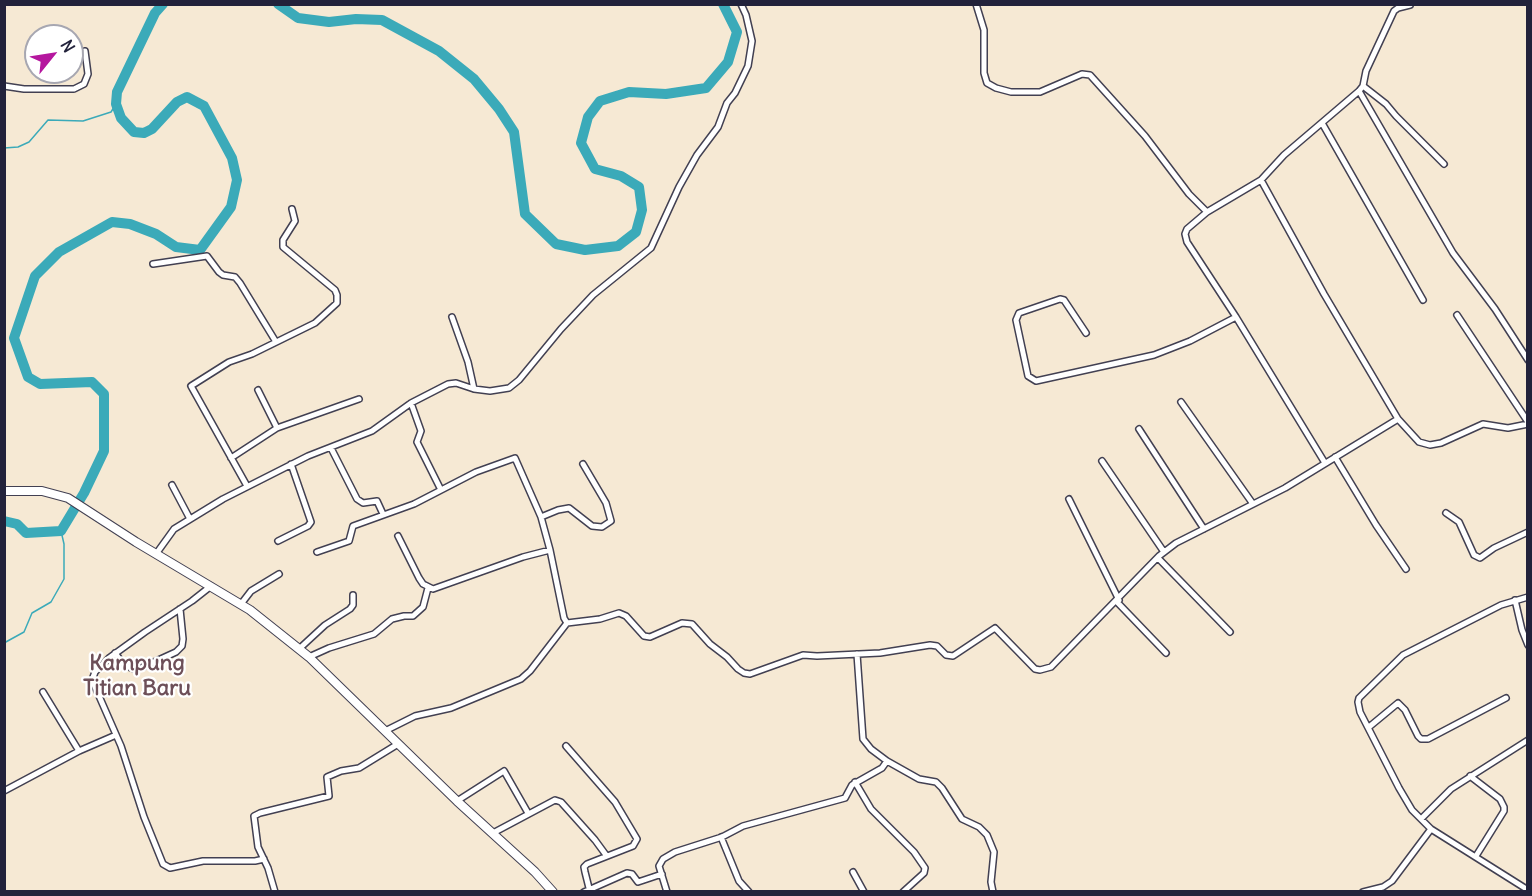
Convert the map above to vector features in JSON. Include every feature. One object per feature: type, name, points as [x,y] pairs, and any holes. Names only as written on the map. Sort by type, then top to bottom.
[{"type":"main road","points":[[4,491],[42,491],[68,498],[241,604],[309,657],[553,891]]},
{"type":"street","points":[[156,554],[174,529],[190,519],[291,464],[372,431],[411,403],[452,383],[490,391],[509,388],[533,366],[561,329],[593,295],[651,248],[679,187],[697,155],[718,127],[727,103],[735,93],[748,66],[752,40],[741,4]]},
{"type":"street","points":[[976,4],[984,30],[984,73],[987,83],[1011,92],[1040,92],[1082,74],[1090,75],[1145,136],[1189,194],[1207,212]]},
{"type":"street","points":[[1325,463],[1185,238],[1187,229],[1207,212],[1261,180],[1284,155],[1361,88],[1366,71],[1394,11],[1410,5]]},
{"type":"street","points":[[4,86],[24,89],[74,89],[84,84],[88,74],[85,51]]},
{"type":"street","points":[[1361,88],[1386,104],[1396,117],[1444,164]]},
{"type":"street","points":[[1361,88],[1452,253],[1494,309],[1527,360]]},
{"type":"street","points":[[1322,123],[1423,300]]},
{"type":"street","points":[[1261,180],[1329,303],[1398,419],[1419,442],[1430,445],[1441,443],[1483,424],[1508,428],[1527,423],[1457,315]]},
{"type":"street","points":[[247,486],[191,386],[229,362],[315,322],[338,300],[335,290],[283,247],[283,240],[295,221],[292,209]]},
{"type":"street","points":[[153,264],[207,256],[219,272],[235,277],[240,283],[276,342]]},
{"type":"street","points":[[1086,333],[1064,300],[1060,299],[1019,313],[1016,320],[1028,376],[1036,381],[1154,355],[1190,341],[1236,317]]},
{"type":"street","points":[[452,317],[468,362],[474,389]]},
{"type":"street","points":[[258,390],[277,428]]},
{"type":"street","points":[[231,458],[277,428],[359,399]]},
{"type":"street","points":[[1181,402],[1253,504]]},
{"type":"street","points":[[411,403],[421,431],[417,442],[441,490]]},
{"type":"street","points":[[385,731],[415,716],[451,708],[521,679],[530,671],[567,623],[600,619],[619,613],[626,616],[642,634],[650,638],[682,623],[692,624],[710,644],[744,673],[757,673],[803,655],[880,653],[930,645],[937,646],[946,655],[953,656],[988,635],[995,628],[1035,669],[1045,670],[1051,667],[1164,552],[1176,543],[1285,488],[1398,419]]},
{"type":"street","points":[[1139,429],[1204,529]]},
{"type":"street","points":[[331,448],[357,499],[363,503],[377,501],[383,514]]},
{"type":"street","points":[[1335,457],[1406,569]]},
{"type":"street","points":[[317,552],[349,541],[353,526],[414,504],[476,472],[515,458],[540,518],[567,623]]},
{"type":"street","points":[[1102,461],[1164,552]]},
{"type":"street","points":[[278,541],[308,526],[311,522],[291,464]]},
{"type":"street","points":[[540,518],[569,508],[592,526],[602,527],[611,522],[606,503],[583,464]]},
{"type":"street","points":[[172,485],[190,519]]},
{"type":"street","points":[[1069,499],[1118,601],[1166,653]]},
{"type":"street","points":[[1446,513],[1459,522],[1474,555],[1480,558],[1494,548],[1527,532]]},
{"type":"street","points":[[398,536],[423,584],[433,589],[523,557],[550,550]]},
{"type":"street","points":[[1158,558],[1230,632]]},
{"type":"street","points":[[241,604],[251,591],[279,574]]},
{"type":"street","points":[[211,585],[115,654],[99,667],[92,677],[116,735],[157,852],[166,867],[203,861],[264,859]]},
{"type":"street","points":[[309,657],[374,634],[392,620],[413,616],[423,607],[428,588]]},
{"type":"street","points":[[300,649],[325,625],[350,609],[353,596]]},
{"type":"street","points":[[1527,597],[1501,605],[1396,660],[1359,698],[1358,706],[1399,788],[1421,819],[1431,829],[1527,890]]},
{"type":"street","points":[[1515,600],[1527,645]]},
{"type":"street","points":[[115,654],[124,665],[134,669],[176,652],[182,646],[183,639],[180,609]]},
{"type":"street","points":[[857,654],[862,734],[866,744],[887,761],[919,779],[936,782],[962,819],[979,827],[987,835],[994,852],[991,882],[993,891]]},
{"type":"street","points":[[43,692],[80,751]]},
{"type":"street","points":[[1369,727],[1398,704],[1405,710],[1418,736],[1421,739],[1428,738],[1506,698]]},
{"type":"street","points":[[4,791],[116,735]]},
{"type":"street","points":[[1421,819],[1451,789],[1527,740]]},
{"type":"street","points":[[275,891],[256,839],[254,816],[329,796],[327,777],[341,771],[359,768],[398,744]]},
{"type":"street","points":[[566,746],[615,802],[638,839],[633,846],[606,855],[584,867],[587,890],[627,873],[632,874],[638,882],[662,874]]},
{"type":"street","points":[[667,891],[659,863],[663,859],[675,852],[721,837],[743,826],[845,798],[855,782],[882,768],[887,761]]},
{"type":"street","points":[[457,801],[504,771],[528,813]]},
{"type":"street","points":[[1470,776],[1500,799],[1504,807],[1504,811],[1476,856]]},
{"type":"street","points":[[855,782],[871,809],[914,852],[925,868],[924,873],[903,891]]},
{"type":"street","points":[[493,833],[528,813],[555,801],[561,802],[606,855]]},
{"type":"street","points":[[1364,891],[1392,882],[1431,829]]},
{"type":"street","points":[[721,837],[739,881],[749,891]]},
{"type":"street","points":[[853,872],[864,891]]},
{"type":"waterway","points":[[4,521],[17,524],[26,533],[61,531],[84,493],[104,451],[104,394],[92,382],[40,384],[28,377],[14,338],[35,276],[59,252],[112,222],[130,224],[156,234],[176,247],[200,250],[231,207],[237,180],[232,158],[204,106],[187,97],[177,102],[152,129],[144,133],[134,132],[121,118],[116,104],[117,92],[155,13],[163,4]]},
{"type":"waterway","points":[[278,4],[298,18],[329,22],[356,19],[382,20],[439,51],[474,79],[499,109],[514,132],[525,214],[556,244],[585,250],[618,246],[636,232],[642,210],[639,187],[621,176],[595,169],[581,143],[588,117],[600,101],[629,92],[666,94],[706,88],[728,62],[737,32],[723,4]]},
{"type":"waterway","points":[[4,148],[18,147],[29,142],[48,120],[83,121],[111,112],[116,104]]},
{"type":"waterway","points":[[4,643],[24,632],[32,613],[51,602],[64,579],[64,544],[61,531]]},
{"type":"district","name":"Kampung Titian Baru","points":[[137,676]]}]
